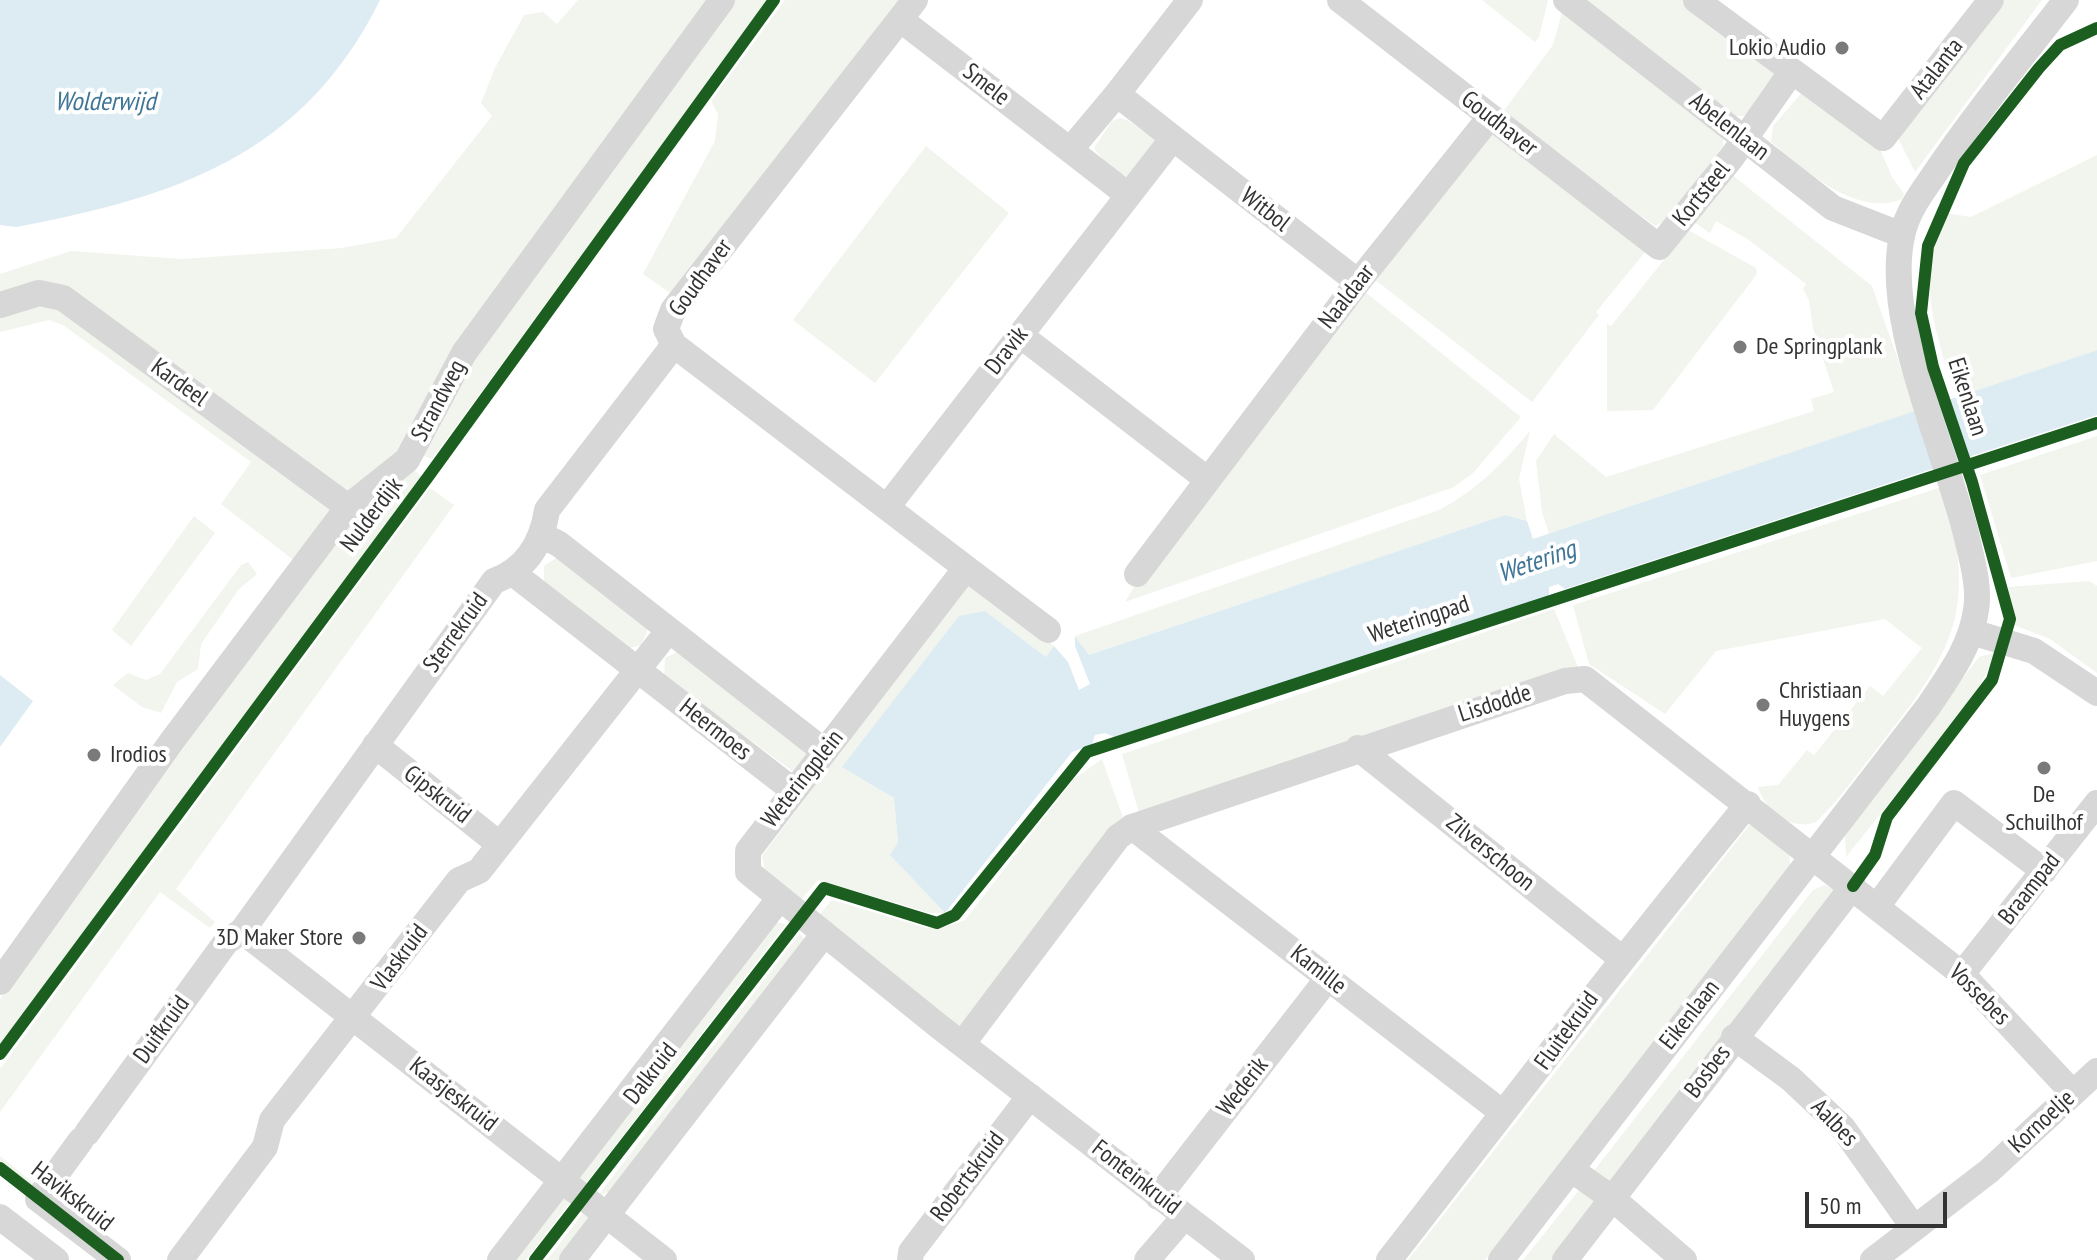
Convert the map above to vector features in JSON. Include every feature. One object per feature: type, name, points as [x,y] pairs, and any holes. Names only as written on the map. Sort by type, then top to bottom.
[{"type":"street","name":"Strandweg","points":[[0,982],[172,741],[348,507],[407,460],[464,353],[722,0]]},
{"type":"street","points":[[1070,150],[1190,0]]},
{"type":"street","name":"Goudhaver","points":[[1340,0],[1659,247]]},
{"type":"street","name":"Abelenlaan","points":[[1566,0],[1833,208],[1902,235]]},
{"type":"street","name":"Atalanta","points":[[1696,0],[1883,138],[1991,0]]},
{"type":"street","name":"Eikenlaan","points":[[1501,1260],[1928,707],[1954,669],[1972,632],[1977,606],[1973,568],[1955,488],[1917,373],[1902,309],[1897,265],[1909,212],[1952,148],[2066,0]]},
{"type":"street","name":"Goudhaver","points":[[908,10],[673,310],[666,329],[674,345],[966,568]]},
{"type":"street","name":"Smele","points":[[908,10],[1070,150],[1128,195]]},
{"type":"street","points":[[1744,139],[1792,71]]},
{"type":"street","name":"Witbol","points":[[1117,94],[1358,282]]},
{"type":"street","name":"Naaldaar","points":[[1137,574],[1358,282],[1490,117]]},
{"type":"street","name":"Dravik","points":[[887,507],[1173,138]]},
{"type":"street","name":"Kortsteel","points":[[1659,247],[1744,139]]},
{"type":"street","name":"Kardeel","points":[[0,305],[39,293],[63,298],[348,507]]},
{"type":"street","points":[[1020,335],[1208,480]]},
{"type":"street","name":"Sterrekruid","points":[[242,931],[494,581],[514,574],[543,536],[547,510],[674,345]]},
{"type":"street","points":[[543,536],[559,544],[824,751]]},
{"type":"street","points":[[966,568],[1048,630]]},
{"type":"street","name":"Weteringplein","points":[[966,568],[748,851],[748,872],[1030,1096]]},
{"type":"street","name":"Heermoes","points":[[514,574],[794,791]]},
{"type":"street","points":[[636,669],[669,630]]},
{"type":"street","points":[[1972,632],[2034,651],[2097,693]]},
{"type":"street","name":"Vlaskruid","points":[[180,1260],[265,1147],[272,1120],[459,880],[479,871],[636,669]]},
{"type":"street","name":"Lisdodde","points":[[1132,827],[1358,748],[1565,681],[1585,679],[1814,855]]},
{"type":"street","name":"Gipskruid","points":[[375,745],[499,844]]},
{"type":"street","name":"Zilverschoon","points":[[1358,748],[1621,958]]},
{"type":"street","points":[[1878,905],[1954,803],[2044,871]]},
{"type":"street","name":"Braampad","points":[[1962,974],[2097,803]]},
{"type":"street","name":"Fluitekruid","points":[[1389,1260],[1621,958],[1748,804]]},
{"type":"street","points":[[963,1043],[1118,837],[1132,827]]},
{"type":"street","name":"Kamille","points":[[1132,827],[1503,1113]]},
{"type":"street","name":"Vossebes","points":[[1814,855],[1962,974],[2073,1093]]},
{"type":"street","name":"Bosbes","points":[[1565,1260],[1853,886]]},
{"type":"street","name":"Dalkruid","points":[[500,1260],[779,899]]},
{"type":"street","name":"Kaasjeskruid","points":[[242,931],[664,1260]]},
{"type":"street","name":"Duifkruid","points":[[38,1199],[226,942],[242,931]]},
{"type":"street","points":[[572,1260],[824,934]]},
{"type":"street","name":"Wederik","points":[[1158,1197],[1328,978]]},
{"type":"street","name":"Aalbes","points":[[1734,1037],[1791,1079],[1843,1128],[1914,1228]]},
{"type":"street","name":"Kornoelje","points":[[1873,1260],[1989,1171],[2097,1071]]},
{"type":"street","name":"Fonteinkruid","points":[[1030,1096],[1242,1260]]},
{"type":"street","name":"Robertskruid","points":[[910,1260],[911,1252],[1030,1096]]},
{"type":"street","points":[[1572,1170],[1613,1199],[1684,1260]]},
{"type":"street","name":"Havikskruid","points":[[38,1199],[118,1260]]},
{"type":"street","points":[[1147,1260],[1185,1216]]},
{"type":"street","points":[[0,1217],[56,1260]]},
{"type":"shaded area","points":[[578,0],[717,0],[405,457],[350,499],[64,292],[0,300],[0,274],[71,251],[181,259],[342,248],[396,238],[492,116],[481,103],[495,68],[524,15],[543,12],[557,24]]},
{"type":"shaded area","points":[[733,0],[768,0],[432,459],[422,455],[475,348]]},
{"type":"shaded area","points":[[785,0],[905,0],[676,297],[643,274],[715,141],[718,114],[711,101]]},
{"type":"shaded area","points":[[1482,0],[1548,0],[1539,37],[1535,42]]},
{"type":"shaded area","points":[[1587,0],[1694,0],[1764,54],[1776,76],[1747,116],[1735,116]]},
{"type":"shaded area","points":[[2005,0],[2042,0],[1915,172],[1898,138]]},
{"type":"shaded area","points":[[1563,9],[1723,135],[1723,147],[1663,222],[1655,226],[1502,113],[1553,45]]},
{"type":"shaded area","points":[[1805,89],[1877,142],[1892,177],[1904,194],[1902,199],[1884,203],[1866,202],[1848,196],[1814,176],[1771,142],[1773,126]]},
{"type":"shaded area","points":[[1120,118],[1155,140],[1127,177],[1107,165],[1094,148],[1112,121]]},
{"type":"shaded area","points":[[1489,135],[1494,135],[1646,251],[1596,312],[1599,315],[1532,402],[1374,279]]},
{"type":"shaded area","points":[[926,146],[1009,213],[875,383],[793,320]]},
{"type":"shaded area","points":[[2097,155],[2097,350],[1956,397],[1936,328],[1929,281],[1936,235],[1945,213],[1971,217]]},
{"type":"shaded area","points":[[1731,174],[1872,286],[1916,411],[1549,534],[1542,512],[1536,461],[1554,434],[1606,477],[1814,411],[1811,399],[1834,392],[1813,328],[1809,300],[1803,289],[1806,284],[1749,240],[1716,221],[1710,233],[1694,222]]},
{"type":"shaded area","points":[[1688,230],[1756,268],[1757,274],[1653,410],[1607,411],[1607,324],[1611,326]]},
{"type":"shaded area","points":[[1364,291],[1521,417],[1473,473],[1454,487],[1125,602],[1140,577]]},
{"type":"shaded area","points":[[63,305],[330,506],[330,516],[296,562],[221,504],[251,462],[63,325],[49,320],[0,332],[0,306]]},
{"type":"shaded area","points":[[1530,431],[1519,479],[1527,521],[1505,515],[1089,655],[1075,636],[1439,510],[1488,475]]},
{"type":"shaded area","points":[[2097,436],[2097,561],[2011,578],[1980,475]]},
{"type":"shaded area","points":[[410,468],[422,476],[0,1047],[0,999],[364,501]]},
{"type":"shaded area","points":[[1942,487],[1953,528],[1958,564],[1958,595],[1953,624],[1943,651],[1908,709],[1816,822],[1798,824],[1781,817],[1767,804],[1758,787],[1778,785],[1807,750],[1814,755],[1870,686],[1883,696],[1922,648],[1885,619],[1716,651],[1665,714],[1589,664],[1573,605]]},
{"type":"shaded area","points":[[430,488],[454,505],[176,889],[215,922],[210,928],[160,892],[0,1112],[0,1069]]},
{"type":"shaded area","points":[[194,516],[215,533],[131,646],[112,630]]},
{"type":"shaded area","points":[[558,557],[649,627],[641,645],[630,648],[544,583],[544,566]]},
{"type":"shaded area","points":[[248,562],[257,574],[239,589],[201,644],[198,669],[177,682],[161,713],[142,707],[113,685],[128,673],[146,680],[160,674],[241,565]]},
{"type":"shaded area","points":[[2089,581],[2097,586],[2097,673],[2050,639],[2014,625],[2008,587]]},
{"type":"shaded area","points":[[969,582],[1054,646],[1046,657],[985,611],[843,767],[894,798],[898,842],[890,855],[945,913],[930,913],[818,880],[800,901],[765,870],[762,856]]},
{"type":"shaded area","points":[[1554,609],[1578,667],[1139,813],[1122,754]]},
{"type":"shaded area","points":[[680,651],[809,751],[794,772],[664,677],[665,658]]},
{"type":"shaded area","points":[[1997,652],[1973,698],[1846,857],[1845,834],[1979,657]]},
{"type":"shaded area","points":[[1102,759],[1124,820],[961,1028],[818,916],[832,900],[927,928],[941,928],[965,920],[1074,779]]},
{"type":"shaded area","points":[[1751,823],[1789,848],[1790,865],[1623,1087],[1485,1260],[1408,1260]]},
{"type":"shaded area","points":[[1825,885],[1836,891],[1614,1185],[1593,1172],[1813,890]]},
{"type":"shaded area","points":[[775,922],[786,924],[584,1186],[579,1176]]},
{"type":"shaded area","points":[[800,933],[805,941],[614,1189],[597,1197]]},
{"type":"shaded area","points":[[0,1156],[39,1187],[35,1194],[0,1166]]},
{"type":"shaded area","points":[[1580,1189],[1600,1205],[1558,1260],[1523,1260]]},
{"type":"shaded area","points":[[556,1196],[573,1198],[526,1260],[506,1260]]},
{"type":"shaded area","points":[[586,1209],[591,1218],[564,1260],[547,1260]]},
{"type":"water","name":"Wolderwijd","points":[[0,0],[380,0],[349,53],[313,97],[273,132],[229,161],[181,183],[129,201],[16,227],[0,225]]},
{"type":"water","name":"Wetering","points":[[2097,350],[2097,415],[1565,589],[1558,584],[1549,587],[1549,596],[1114,737],[1105,733],[1095,735],[1092,745],[1072,752],[945,913],[890,855],[898,842],[894,798],[842,767],[959,616],[985,611],[1046,657],[1054,646],[1068,662],[1079,690],[1090,684],[1075,646],[1075,636],[1089,655],[1505,515],[1527,521],[1533,539]]},
{"type":"water","points":[[0,675],[33,701],[0,747]]},
{"type":"cycle path","name":"Nulderdijk","points":[[0,1054],[428,477],[774,0]]},
{"type":"cycle path","points":[[1853,886],[1875,855],[1887,817],[1992,680],[2010,619],[1972,482],[1933,367],[1921,313],[1928,246],[1964,163],[2060,45],[2097,28]]},
{"type":"cycle path","name":"Weteringpad","points":[[535,1260],[824,888],[937,923],[955,915],[1087,752],[2097,423]]},
{"type":"cycle path","points":[[0,1168],[118,1260]]},
{"type":"place","name":"Lokio Audio","points":[[1842,48]]},
{"type":"place","name":"De Springplank","points":[[1740,347]]},
{"type":"place","name":"Christiaan Huygens","points":[[1763,705]]},
{"type":"place","name":"Irodios","points":[[94,755]]},
{"type":"place","name":"De Schuilhof","points":[[2044,768]]},
{"type":"place","name":"3D Maker Store","points":[[359,938]]}]
